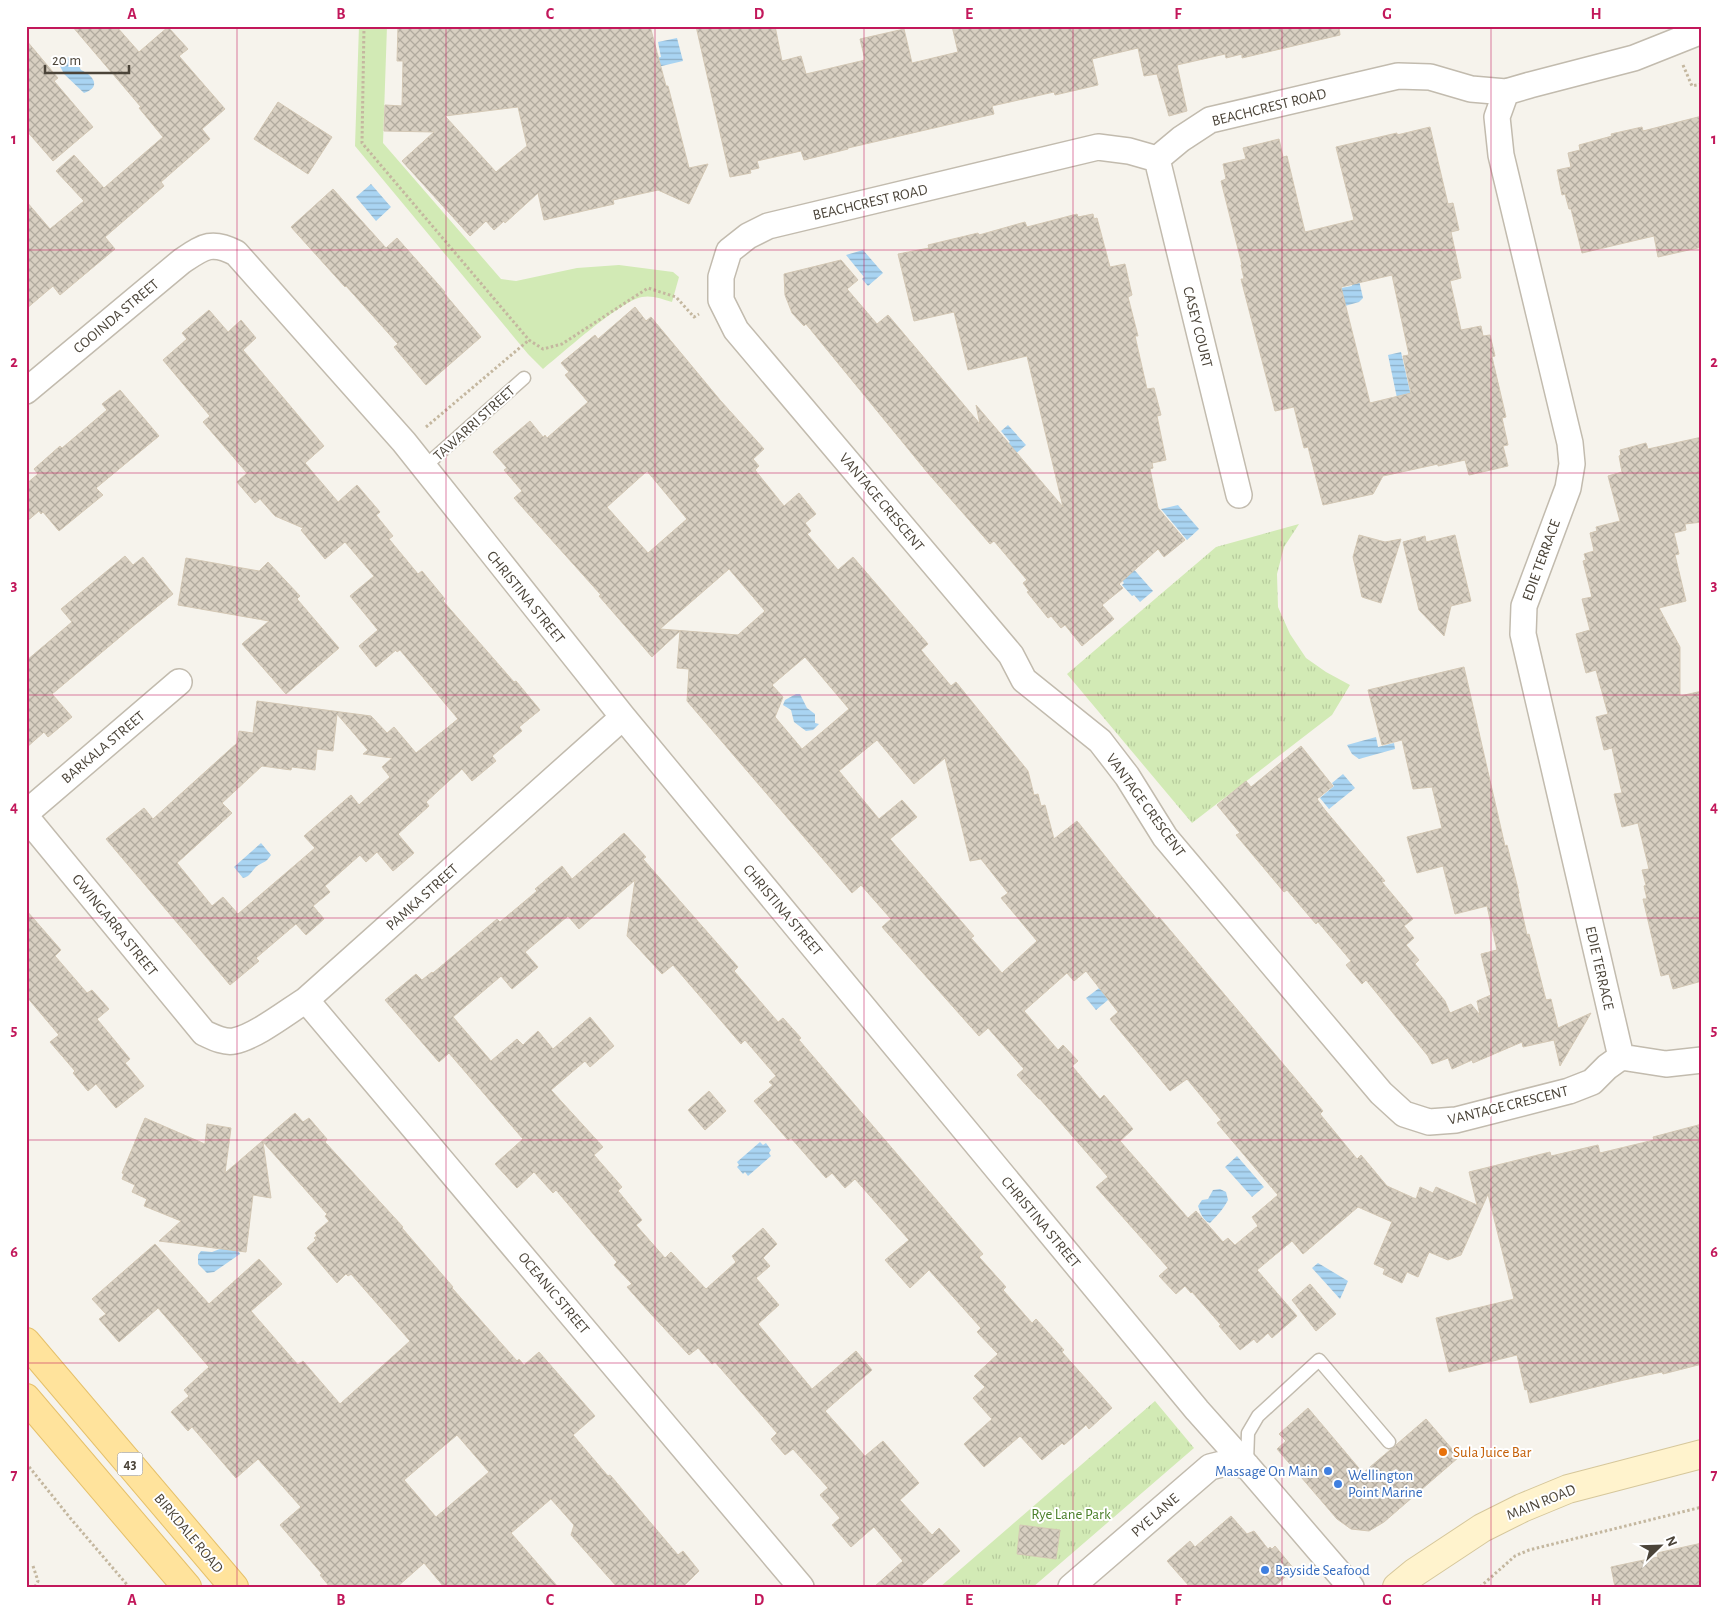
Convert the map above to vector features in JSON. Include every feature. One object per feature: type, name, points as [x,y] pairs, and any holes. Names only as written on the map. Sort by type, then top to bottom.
[{"type":"main road","name":"BIRKDALE ROAD","points":[[26,1342],[234,1587]]},
{"type":"main road","name":"43","points":[[29,1409],[187,1587]]},
{"type":"main road","name":"MAIN ROAD","points":[[1397,1587],[1414,1573],[1482,1528],[1522,1508],[1568,1489],[1702,1454]]},
{"type":"street","name":"BEACHCREST ROAD","points":[[721,289],[729,251],[748,236],[768,226],[1098,147],[1130,151],[1157,159],[1181,139],[1210,120],[1398,76],[1430,77],[1471,89],[1506,92],[1634,58],[1702,31]]},
{"type":"street","name":"EDIE TERRACE","points":[[1506,92],[1497,117],[1502,155],[1570,443],[1572,464],[1568,488],[1524,606],[1523,634],[1621,1057]]},
{"type":"street","name":"CASEY COURT","points":[[1157,159],[1240,494]]},
{"type":"street","name":"COOINDA STREET","points":[[26,391],[182,261],[209,245]]},
{"type":"street","name":"CHRISTINA STREET","points":[[209,245],[224,247],[236,253],[404,442],[623,717],[1197,1410],[1351,1587]]},
{"type":"street","name":"VANTAGE CRESCENT","points":[[721,289],[736,330],[1011,655],[1024,680],[1100,741],[1127,776],[1165,837],[1381,1093],[1404,1114],[1430,1122],[1456,1120],[1569,1092],[1592,1082],[1607,1067],[1621,1057]]},
{"type":"street","name":"BARKALA STREET","points":[[26,813],[180,682]]},
{"type":"street","name":"PAMKA STREET","points":[[204,1033],[218,1039],[233,1041],[252,1034],[306,1000],[623,717]]},
{"type":"street","name":"GWINGARRA STREET","points":[[26,817],[204,1033]]},
{"type":"street","name":"OCEANIC STREET","points":[[306,1000],[801,1587]]},
{"type":"street","points":[[1621,1057],[1666,1064],[1702,1060]]},
{"type":"street","name":"PYE LANE","points":[[1071,1587],[1210,1467],[1230,1462],[1247,1466]]},
{"type":"lane","name":"TAWARRI STREET","points":[[423,468],[524,378]]},
{"type":"lane","points":[[1247,1466],[1248,1433],[1258,1416],[1319,1360],[1390,1442]]},
{"type":"path","points":[[364,26],[362,142],[529,340],[543,349],[562,344],[648,288],[676,297],[694,317],[721,289]]},
{"type":"path","points":[[404,442],[425,428],[529,340]]},
{"type":"path","points":[[26,1463],[129,1587]]},
{"type":"path","points":[[1480,1587],[1515,1556],[1529,1550],[1702,1507]]},
{"type":"path","points":[[33,1566],[38,1581],[35,1587]]},
{"type":"green space","points":[[359,26],[387,26],[383,143],[501,279],[516,281],[577,268],[619,265],[673,272],[679,277],[672,302],[650,297],[642,297],[632,301],[606,317],[543,369],[528,354],[355,146]]},
{"type":"green space","points":[[1299,524],[1284,547],[1277,574],[1278,607],[1290,634],[1306,658],[1350,685],[1332,715],[1192,823],[1067,674],[1216,547]]},
{"type":"green space","name":"Rye Lane Park","points":[[1155,1401],[1194,1448],[1033,1587],[940,1587]]},
{"type":"water","points":[[677,38],[683,61],[649,69],[647,61],[661,57],[658,42]]},
{"type":"water","points":[[69,57],[75,58],[81,70],[92,78],[94,81],[93,88],[84,93],[64,74],[60,66],[63,60]]},
{"type":"water","points":[[371,184],[391,207],[376,221],[356,197]]},
{"type":"water","points":[[863,250],[883,273],[868,286],[862,279],[864,277],[846,255]]},
{"type":"water","points":[[1355,263],[1363,298],[1359,302],[1345,306],[1341,288],[1352,286],[1347,264]]},
{"type":"water","points":[[1401,352],[1411,396],[1397,398],[1388,355]]},
{"type":"water","points":[[1008,425],[1026,445],[1007,461],[998,452],[1010,442],[1001,431]]},
{"type":"water","points":[[1178,505],[1199,529],[1187,540],[1161,509]]},
{"type":"water","points":[[1130,565],[1153,591],[1140,602],[1122,585],[1124,583],[1118,576]]},
{"type":"water","points":[[800,694],[807,708],[815,714],[815,723],[819,724],[813,730],[806,731],[794,722],[791,710],[783,705],[785,700]]},
{"type":"water","points":[[1376,737],[1378,747],[1394,743],[1395,749],[1359,759],[1352,754],[1347,745]]},
{"type":"water","points":[[1343,774],[1355,788],[1329,809],[1320,798],[1334,786],[1332,783]]},
{"type":"water","points":[[261,843],[271,855],[243,878],[234,867]]},
{"type":"water","points":[[1111,979],[1127,984],[1096,1010],[1086,998]]},
{"type":"water","points":[[760,1142],[763,1145],[766,1143],[771,1150],[769,1153],[771,1156],[748,1176],[745,1172],[743,1174],[737,1167],[739,1165],[737,1162]]},
{"type":"water","points":[[1237,1156],[1264,1187],[1252,1197],[1225,1167]]},
{"type":"water","points":[[1220,1189],[1226,1192],[1228,1200],[1210,1223],[1204,1218],[1198,1206],[1202,1200],[1208,1199],[1213,1190]]},
{"type":"water","points":[[225,1247],[236,1247],[240,1254],[214,1272],[207,1273],[198,1264],[198,1255],[201,1251],[212,1252]]},
{"type":"water","points":[[1318,1263],[1348,1281],[1340,1299],[1312,1268]]},
{"type":"building","points":[[72,26],[116,26],[139,52],[168,27],[188,49],[179,56],[225,109],[202,129],[210,139],[161,182],[164,186],[105,237],[115,249],[60,295],[53,286],[26,309],[26,201],[50,229],[84,201],[56,171],[74,155],[104,188],[163,137],[139,108],[141,107]]},
{"type":"building","points":[[398,26],[650,26],[689,168],[708,164],[689,204],[658,190],[613,200],[614,204],[544,220],[538,193],[505,223],[504,221],[494,230],[486,221],[470,236],[402,161],[434,132],[384,131],[385,105],[402,106],[403,61],[397,61]],"holes":[[[518,107],[527,146],[496,172],[445,116]]]},
{"type":"building","points":[[696,26],[775,26],[782,61],[801,56],[806,74],[865,60],[860,39],[904,29],[912,63],[958,52],[952,26],[1339,26],[1340,35],[1242,58],[1242,54],[1226,58],[1225,54],[1177,65],[1187,111],[1169,116],[1157,74],[1144,76],[1138,48],[1092,59],[1098,85],[1055,95],[1054,92],[992,106],[994,114],[804,160],[801,151],[757,161],[759,168],[750,170],[751,173],[730,177]]},
{"type":"building","points":[[26,40],[58,78],[54,81],[93,127],[53,161],[26,130]]},
{"type":"building","points":[[278,102],[332,137],[308,174],[254,139]]},
{"type":"building","points":[[1702,116],[1702,247],[1658,257],[1654,236],[1582,253],[1571,209],[1569,209],[1565,194],[1562,195],[1557,170],[1571,167],[1568,153],[1580,150],[1579,145],[1612,136],[1611,134],[1642,127],[1643,131]]},
{"type":"building","points":[[1430,127],[1448,204],[1453,203],[1459,230],[1451,232],[1461,278],[1450,281],[1461,330],[1481,326],[1483,336],[1490,335],[1495,356],[1492,357],[1506,417],[1502,418],[1508,445],[1503,446],[1508,466],[1469,475],[1465,460],[1438,466],[1438,464],[1383,476],[1373,494],[1323,505],[1308,447],[1304,448],[1294,407],[1275,411],[1241,279],[1244,279],[1242,265],[1221,181],[1226,179],[1223,164],[1246,159],[1243,148],[1279,139],[1283,157],[1287,156],[1305,232],[1354,220],[1336,147],[1397,133],[1397,135]],"holes":[[[1392,275],[1409,355],[1403,356],[1411,393],[1370,403],[1341,287]]]},
{"type":"building","points":[[333,189],[386,248],[397,238],[445,292],[481,337],[426,385],[394,347],[398,344],[291,227]]},
{"type":"building","points":[[1077,214],[1078,217],[1093,214],[1094,219],[1097,218],[1110,267],[1125,264],[1132,295],[1128,297],[1138,336],[1135,336],[1147,389],[1154,388],[1161,415],[1157,416],[1166,460],[1152,463],[1153,468],[1150,469],[1158,508],[1185,540],[1164,557],[1158,549],[1119,584],[1123,588],[1102,605],[1114,619],[1082,646],[1065,625],[1061,628],[1051,616],[1048,618],[1027,592],[1029,591],[1023,583],[1027,580],[994,541],[990,544],[927,472],[806,324],[804,326],[792,313],[785,295],[784,274],[841,260],[858,280],[847,289],[877,324],[888,315],[980,424],[976,405],[1063,507],[1027,356],[968,370],[954,312],[914,321],[898,254],[929,248],[928,245],[978,233],[979,235],[1025,222],[1027,227]]},
{"type":"building","points":[[635,307],[646,321],[651,317],[720,400],[764,449],[753,459],[759,466],[755,470],[784,506],[799,493],[816,514],[805,523],[811,531],[807,534],[838,570],[853,557],[928,644],[921,650],[951,686],[956,682],[1028,771],[1034,795],[1038,794],[1041,806],[1045,805],[1054,839],[1077,821],[1157,919],[1159,917],[1323,1111],[1320,1114],[1357,1159],[1361,1155],[1387,1186],[1416,1199],[1420,1187],[1433,1193],[1436,1187],[1477,1205],[1469,1172],[1550,1152],[1551,1156],[1598,1145],[1600,1153],[1654,1140],[1653,1137],[1702,1124],[1702,1364],[1663,1374],[1662,1372],[1624,1380],[1530,1403],[1517,1355],[1449,1372],[1436,1318],[1514,1299],[1488,1194],[1461,1255],[1448,1260],[1429,1252],[1418,1277],[1407,1272],[1402,1283],[1383,1274],[1385,1269],[1374,1264],[1392,1222],[1358,1207],[1303,1254],[1292,1241],[1257,1270],[1297,1316],[1272,1338],[1268,1333],[1257,1343],[1254,1339],[1240,1350],[1192,1292],[1185,1286],[1176,1294],[1159,1276],[1168,1268],[1096,1187],[1108,1177],[1017,1075],[1024,1069],[988,1028],[979,1036],[882,927],[891,919],[861,885],[852,893],[687,701],[689,669],[677,668],[680,631],[652,657],[599,596],[601,595],[514,498],[522,491],[504,470],[507,468],[493,452],[530,421],[543,437],[545,435],[547,438],[588,402],[565,375],[569,372],[561,363],[595,335],[598,339]],"holes":[[[647,471],[687,519],[648,553],[607,507]],[[729,569],[765,611],[738,635],[660,629]],[[805,657],[849,709],[802,749],[775,717],[783,697],[772,685]],[[877,740],[914,784],[945,758],[970,861],[981,859],[1008,893],[1001,898],[1037,941],[1002,973],[971,938],[974,936],[890,839],[917,817],[902,800],[879,819],[839,771]],[[1086,971],[1118,1012],[1110,1019],[1170,1091],[1187,1079],[1221,1120],[1217,1123],[1278,1195],[1252,1217],[1258,1226],[1235,1245],[1228,1238],[1223,1242],[1196,1211],[1188,1218],[1120,1141],[1133,1129],[1104,1095],[1100,1099],[1072,1066],[1078,1061],[1063,1045],[1058,1050],[1024,1011],[1067,973],[1074,981]]]},
{"type":"building","points":[[209,310],[228,332],[241,320],[256,338],[243,350],[324,446],[305,463],[338,502],[357,485],[380,512],[376,515],[393,536],[389,539],[418,574],[422,571],[445,599],[443,601],[540,710],[519,727],[522,731],[492,756],[496,761],[472,781],[462,769],[426,802],[429,806],[398,834],[414,853],[393,871],[377,852],[366,862],[360,855],[325,886],[330,892],[313,906],[324,919],[306,935],[296,924],[256,958],[259,961],[230,985],[106,839],[144,808],[153,819],[237,743],[239,731],[253,733],[257,701],[371,716],[387,733],[394,727],[416,753],[458,719],[400,650],[397,652],[396,650],[376,667],[359,646],[378,630],[350,596],[374,576],[345,542],[325,559],[301,530],[303,528],[275,516],[260,499],[255,503],[237,482],[247,473],[203,422],[210,416],[163,360],[187,339],[182,333]],"holes":[[[337,714],[368,750],[363,754],[392,758],[382,767],[390,777],[359,805],[351,795],[304,836],[315,848],[238,914],[223,897],[212,906],[177,863],[232,813],[222,803],[262,766],[291,770],[292,767],[315,770],[317,749],[333,751]]]},
{"type":"building","points":[[120,390],[159,436],[96,488],[103,495],[59,531],[43,512],[41,514],[39,511],[26,522],[26,484],[38,474],[34,469],[60,446],[62,448],[107,410],[102,404]]},
{"type":"building","points":[[1702,437],[1702,522],[1685,524],[1686,530],[1674,533],[1679,554],[1675,555],[1686,601],[1659,608],[1680,647],[1680,696],[1702,691],[1702,981],[1673,989],[1669,974],[1661,976],[1643,899],[1647,899],[1642,870],[1649,869],[1638,823],[1622,827],[1614,794],[1622,793],[1612,748],[1604,750],[1596,717],[1608,714],[1596,670],[1586,673],[1576,634],[1590,630],[1582,599],[1592,597],[1583,561],[1586,560],[1584,554],[1594,551],[1590,533],[1597,531],[1596,527],[1620,521],[1608,476],[1622,472],[1619,456],[1621,455],[1620,450],[1646,443],[1648,449]]},
{"type":"building","points":[[1359,535],[1385,542],[1401,539],[1381,603],[1362,597],[1353,557]]},
{"type":"building","points":[[1455,535],[1471,601],[1451,606],[1444,636],[1419,610],[1403,542],[1425,536],[1426,542]]},
{"type":"building","points":[[125,556],[133,565],[143,557],[173,594],[52,694],[72,717],[48,737],[44,732],[26,748],[26,661],[72,622],[61,609]]},
{"type":"building","points":[[186,558],[259,571],[268,562],[300,596],[297,599],[339,648],[286,694],[242,644],[269,621],[178,605]]},
{"type":"building","points":[[1464,667],[1505,846],[1507,845],[1527,935],[1529,934],[1546,1000],[1551,999],[1558,1028],[1591,1013],[1560,1066],[1554,1040],[1523,1047],[1522,1042],[1473,1063],[1472,1060],[1452,1069],[1448,1058],[1432,1064],[1428,1056],[1366,980],[1362,984],[1346,965],[1351,961],[1318,922],[1316,924],[1287,890],[1284,892],[1236,835],[1240,833],[1217,805],[1246,781],[1251,787],[1301,746],[1333,786],[1317,799],[1385,881],[1382,882],[1413,919],[1404,926],[1414,938],[1406,945],[1419,960],[1415,964],[1445,1001],[1450,1013],[1471,1004],[1480,1015],[1477,1001],[1491,995],[1481,954],[1497,950],[1487,906],[1455,914],[1443,866],[1417,873],[1407,837],[1442,828],[1432,787],[1413,789],[1402,740],[1382,745],[1368,690]]},
{"type":"building","points":[[624,833],[646,857],[643,859],[738,967],[734,971],[778,1022],[783,1018],[801,1038],[799,1040],[983,1254],[979,1257],[1006,1287],[1003,1290],[1032,1323],[1036,1319],[1064,1350],[1062,1352],[1112,1408],[1089,1429],[1086,1425],[1064,1445],[1062,1443],[1042,1460],[1020,1436],[984,1467],[964,1444],[992,1419],[973,1398],[985,1387],[974,1376],[998,1354],[977,1332],[981,1328],[929,1270],[910,1288],[885,1260],[909,1240],[855,1179],[845,1188],[832,1173],[826,1178],[791,1138],[788,1140],[754,1101],[773,1085],[769,1082],[776,1076],[745,1040],[741,1044],[673,965],[662,974],[627,936],[635,880],[579,929],[568,916],[525,952],[538,967],[512,989],[501,976],[453,1017],[491,1061],[517,1039],[523,1045],[538,1031],[553,1049],[590,1017],[614,1046],[590,1067],[585,1061],[551,1090],[603,1147],[594,1155],[622,1187],[618,1191],[642,1220],[636,1225],[665,1258],[671,1252],[706,1289],[736,1262],[732,1256],[763,1228],[777,1244],[763,1258],[770,1266],[756,1278],[779,1305],[758,1324],[812,1389],[856,1351],[872,1370],[825,1411],[865,1456],[883,1441],[919,1483],[900,1500],[932,1535],[939,1528],[960,1551],[919,1587],[874,1587],[903,1561],[874,1527],[851,1547],[832,1525],[840,1518],[820,1495],[828,1488],[793,1449],[785,1455],[771,1439],[777,1433],[715,1362],[712,1364],[698,1348],[689,1355],[650,1313],[627,1287],[632,1284],[614,1265],[617,1262],[556,1190],[553,1193],[534,1172],[517,1188],[495,1164],[523,1139],[449,1053],[439,1062],[385,1000],[416,974],[422,980],[433,973],[497,919],[500,922],[537,891],[535,889],[562,866],[572,879]]},
{"type":"building","points":[[26,910],[61,950],[55,956],[87,993],[92,990],[109,1009],[97,1019],[130,1059],[125,1063],[144,1086],[116,1108],[96,1084],[88,1091],[73,1073],[75,1071],[50,1042],[59,1035],[26,996]]},
{"type":"building","points":[[709,1091],[726,1111],[705,1130],[688,1110]]},
{"type":"building","points":[[295,1113],[303,1122],[309,1118],[327,1139],[325,1142],[403,1227],[452,1288],[517,1361],[519,1359],[524,1365],[539,1352],[595,1416],[573,1435],[608,1476],[611,1476],[678,1555],[683,1551],[699,1571],[683,1587],[617,1587],[571,1535],[574,1525],[551,1499],[511,1533],[558,1587],[444,1587],[424,1563],[397,1587],[330,1587],[320,1575],[322,1574],[280,1525],[301,1507],[258,1459],[236,1478],[192,1427],[188,1431],[171,1412],[189,1396],[184,1390],[209,1367],[158,1308],[119,1342],[99,1319],[106,1314],[92,1299],[155,1244],[209,1304],[259,1259],[282,1284],[251,1311],[298,1365],[303,1361],[340,1404],[410,1341],[351,1274],[348,1276],[346,1274],[337,1283],[307,1248],[316,1240],[314,1238],[317,1236],[315,1233],[329,1221],[325,1216],[327,1214],[263,1142],[271,1198],[253,1195],[246,1252],[159,1241],[181,1221],[144,1206],[147,1199],[132,1192],[135,1185],[122,1179],[124,1174],[122,1173],[145,1118],[205,1144],[207,1124],[231,1128],[225,1173]],"holes":[[[457,1435],[489,1472],[436,1517],[404,1480]]]},
{"type":"building","points":[[1310,1284],[1336,1314],[1316,1331],[1292,1300]]},
{"type":"building","points":[[1308,1408],[1363,1473],[1426,1419],[1459,1457],[1384,1522],[1369,1531],[1351,1529],[1337,1519],[1277,1449],[1286,1441],[1279,1434]]},
{"type":"building","points":[[1231,1516],[1247,1534],[1254,1531],[1268,1549],[1270,1547],[1272,1549],[1275,1546],[1294,1569],[1274,1587],[1190,1587],[1167,1561],[1190,1541],[1195,1547]]},
{"type":"building","points":[[1020,1525],[1060,1530],[1056,1559],[1017,1554]]},
{"type":"building","points":[[1702,1543],[1702,1587],[1615,1587],[1611,1567],[1658,1557],[1657,1553]]},
{"type":"place","name":"Sula Juice Bar","points":[[1443,1452]]},
{"type":"place","name":"Massage On Main","points":[[1328,1471]]},
{"type":"place","name":"Wellington Point Marine","points":[[1338,1484]]},
{"type":"place","name":"Bayside Seafood","points":[[1265,1570]]}]
